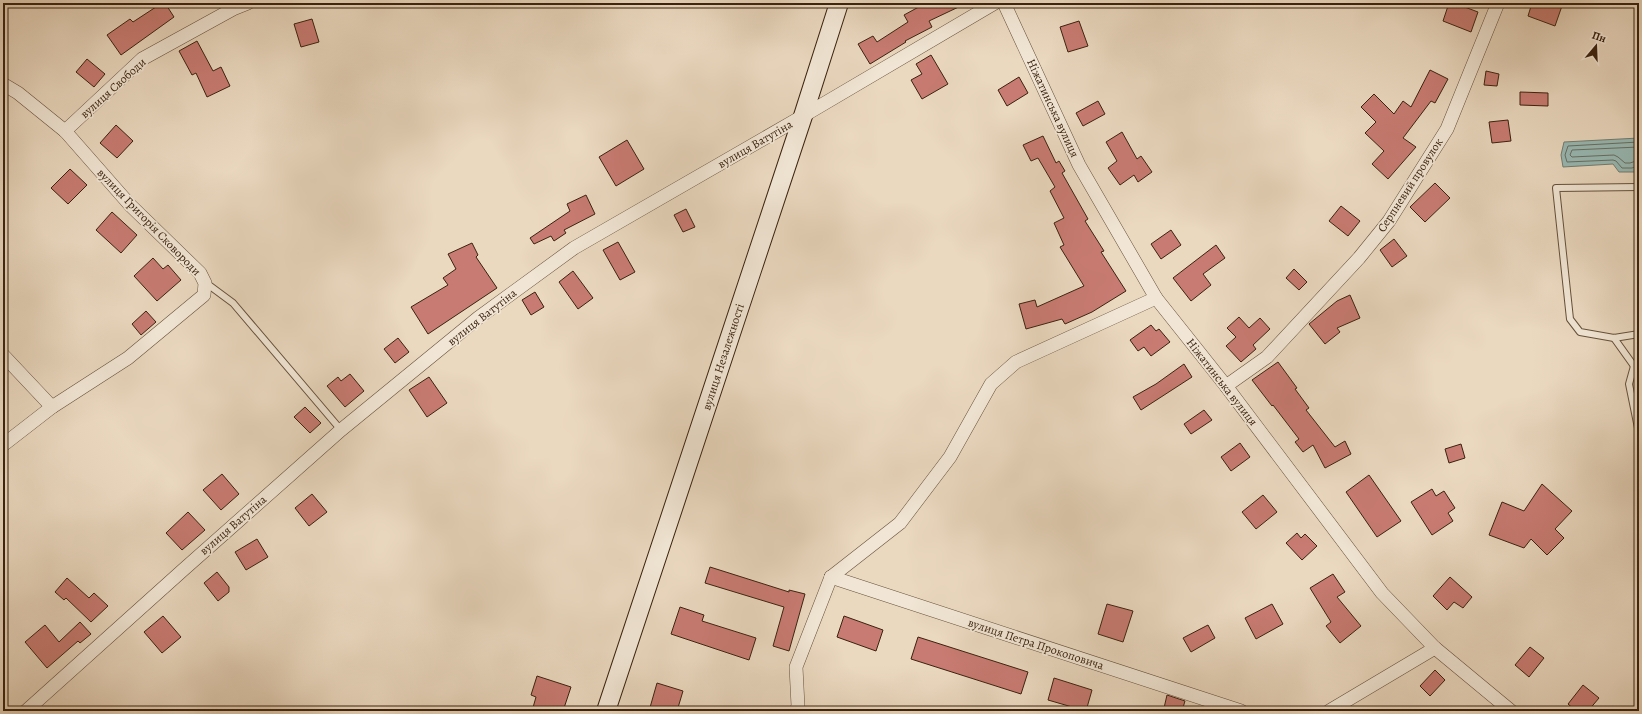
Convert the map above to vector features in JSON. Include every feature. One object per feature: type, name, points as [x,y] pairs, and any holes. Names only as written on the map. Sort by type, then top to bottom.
[{"type":"street","name":"вулиця Свободи","points":[[65,131],[142,59],[233,9],[248,3]]},
{"type":"street","name":"вулиця Незалежності","points":[[606,711],[804,116],[839,3]]},
{"type":"street","name":"вулиця Ватутіна","points":[[26,711],[341,430],[478,318],[574,248],[804,116],[995,3]]},
{"type":"street","name":"Ніжатинська вулиця","points":[[1004,3],[1079,165],[1156,298],[1226,386],[1382,593],[1435,648],[1511,711]]},
{"type":"street","name":"Серпневий провулок","points":[[1226,386],[1267,357],[1359,258],[1389,221],[1447,129],[1498,3]]},
{"type":"street","name":"вулиця Григорія Сковороди","points":[[3,84],[18,93],[65,131],[130,205],[200,273],[206,283],[204,295],[134,353],[52,407],[3,445]]},
{"type":"street","points":[[796,711],[798,706],[796,667],[831,577],[900,523],[950,457],[991,384],[1016,362],[1156,298]]},
{"type":"street","points":[[3,355],[52,407]]},
{"type":"street","name":"вулиця Петра Прокоповича","points":[[831,577],[1241,711]]},
{"type":"street","points":[[1329,711],[1435,648]]},
{"type":"lane","points":[[1639,187],[1556,188],[1570,319],[1580,332],[1614,338],[1639,334]]},
{"type":"lane","points":[[206,283],[233,303],[341,430]]},
{"type":"lane","points":[[1614,338],[1637,366],[1629,384],[1639,433]]},
{"type":"water","points":[[1639,138],[1639,167],[1635,172],[1619,172],[1613,164],[1563,167],[1561,155],[1564,142]]},
{"type":"building","points":[[162,3],[165,3],[174,17],[121,55],[107,35],[130,19],[133,22]]},
{"type":"building","points":[[926,3],[967,3],[929,21],[932,27],[905,41],[906,42],[870,64],[858,44],[873,36],[877,42],[908,22],[904,15]]},
{"type":"building","points":[[1449,3],[1454,3],[1478,12],[1471,32],[1443,21]]},
{"type":"building","points":[[1532,3],[1563,3],[1555,26],[1528,16]]},
{"type":"building","points":[[312,19],[319,42],[301,47],[294,24]]},
{"type":"building","points":[[1079,21],[1088,46],[1068,52],[1060,27]]},
{"type":"building","points":[[197,41],[213,71],[221,67],[230,86],[207,97],[196,73],[192,75],[179,51]]},
{"type":"building","points":[[931,55],[948,84],[922,99],[911,80],[922,74],[916,64]]},
{"type":"building","points":[[87,59],[105,74],[94,87],[76,72]]},
{"type":"building","points":[[1430,70],[1448,79],[1435,103],[1431,101],[1403,138],[1416,147],[1388,179],[1372,164],[1384,151],[1365,133],[1376,122],[1361,107],[1374,94],[1394,114],[1403,101],[1411,107]]},
{"type":"building","points":[[1486,71],[1499,74],[1497,86],[1484,85]]},
{"type":"building","points":[[1019,77],[1028,93],[1007,106],[998,90]]},
{"type":"building","points":[[1520,92],[1548,93],[1548,106],[1520,105]]},
{"type":"building","points":[[1098,101],[1105,114],[1083,126],[1076,113]]},
{"type":"building","points":[[1508,120],[1511,141],[1492,143],[1489,122]]},
{"type":"building","points":[[116,125],[133,141],[117,158],[100,143]]},
{"type":"building","points":[[1122,132],[1137,159],[1141,156],[1152,172],[1138,182],[1134,175],[1120,185],[1108,168],[1117,161],[1106,142]]},
{"type":"building","points":[[1043,136],[1056,163],[1059,161],[1065,171],[1062,173],[1088,219],[1085,221],[1104,251],[1101,252],[1126,291],[1092,312],[1065,324],[1062,319],[1026,329],[1019,304],[1035,300],[1037,307],[1084,286],[1060,247],[1064,245],[1054,223],[1064,218],[1050,191],[1055,187],[1038,158],[1031,161],[1023,145]]},
{"type":"building","points":[[627,140],[644,169],[616,186],[599,157]]},
{"type":"building","points":[[70,169],[87,185],[68,204],[51,188]]},
{"type":"building","points":[[1435,183],[1450,198],[1425,222],[1410,207]]},
{"type":"building","points":[[586,195],[595,214],[564,230],[566,233],[554,241],[551,236],[534,244],[530,238],[570,211],[567,204]]},
{"type":"building","points":[[1341,206],[1360,221],[1348,236],[1329,221]]},
{"type":"building","points":[[686,209],[695,227],[683,232],[674,215]]},
{"type":"building","points":[[112,212],[137,235],[121,253],[96,230]]},
{"type":"building","points":[[1171,230],[1181,245],[1161,259],[1151,244]]},
{"type":"building","points":[[1394,239],[1407,256],[1392,267],[1380,250]]},
{"type":"building","points":[[618,242],[635,272],[620,280],[603,250]]},
{"type":"building","points":[[472,243],[478,255],[476,257],[497,288],[428,334],[411,307],[448,285],[443,278],[456,269],[448,254]]},
{"type":"building","points":[[1216,245],[1225,258],[1203,274],[1211,285],[1191,301],[1173,278]]},
{"type":"building","points":[[153,258],[163,269],[168,265],[181,280],[157,301],[134,276]]},
{"type":"building","points":[[1294,269],[1307,282],[1299,290],[1286,278]]},
{"type":"building","points":[[573,271],[593,298],[578,309],[559,282]]},
{"type":"building","points":[[535,292],[544,307],[531,315],[522,300]]},
{"type":"building","points":[[1350,295],[1360,318],[1337,328],[1340,332],[1325,344],[1309,324],[1337,301]]},
{"type":"building","points":[[146,311],[156,322],[141,335],[132,324]]},
{"type":"building","points":[[1239,317],[1249,328],[1260,318],[1270,329],[1253,345],[1256,349],[1241,362],[1226,346],[1236,337],[1227,328]]},
{"type":"building","points":[[1151,325],[1156,331],[1159,329],[1170,342],[1151,356],[1144,347],[1138,351],[1130,340]]},
{"type":"building","points":[[398,338],[409,352],[395,363],[384,349]]},
{"type":"building","points":[[1278,362],[1297,388],[1295,389],[1309,408],[1306,410],[1335,447],[1345,441],[1351,454],[1325,468],[1313,445],[1303,452],[1295,442],[1299,439],[1252,380]]},
{"type":"building","points":[[1184,364],[1192,377],[1141,410],[1133,397],[1156,384]]},
{"type":"building","points":[[350,374],[364,391],[345,407],[327,386],[338,377],[341,381]]},
{"type":"building","points":[[429,377],[447,403],[427,417],[409,390]]},
{"type":"building","points":[[305,407],[321,423],[310,433],[294,417]]},
{"type":"building","points":[[1204,410],[1212,420],[1191,434],[1184,424]]},
{"type":"building","points":[[1240,443],[1250,457],[1231,471],[1221,457]]},
{"type":"building","points":[[1461,444],[1465,458],[1449,463],[1445,449]]},
{"type":"building","points":[[222,474],[239,494],[221,510],[203,490]]},
{"type":"building","points":[[1369,475],[1401,521],[1377,537],[1346,492]]},
{"type":"building","points":[[1542,484],[1572,511],[1555,529],[1564,538],[1547,555],[1531,539],[1524,548],[1489,535],[1502,502],[1524,511]]},
{"type":"building","points":[[1432,489],[1436,496],[1444,491],[1455,508],[1448,513],[1453,521],[1432,535],[1411,502]]},
{"type":"building","points":[[312,494],[327,512],[309,526],[295,508]]},
{"type":"building","points":[[1263,495],[1277,512],[1256,529],[1242,512]]},
{"type":"building","points":[[188,512],[205,530],[182,550],[166,533]]},
{"type":"building","points":[[1297,533],[1301,538],[1305,534],[1317,546],[1302,560],[1286,543]]},
{"type":"building","points":[[257,539],[268,557],[246,570],[235,552]]},
{"type":"building","points":[[710,567],[789,592],[789,590],[805,594],[789,651],[773,646],[784,607],[705,583]]},
{"type":"building","points":[[217,572],[229,587],[229,592],[218,601],[204,583]]},
{"type":"building","points":[[1333,574],[1345,592],[1337,597],[1361,626],[1340,643],[1326,626],[1331,622],[1310,588]]},
{"type":"building","points":[[1450,577],[1472,597],[1463,608],[1454,602],[1447,610],[1433,596]]},
{"type":"building","points":[[67,578],[89,598],[94,593],[108,606],[91,622],[66,598],[64,600],[55,592]]},
{"type":"building","points":[[1107,604],[1133,611],[1123,642],[1098,634]]},
{"type":"building","points":[[1272,604],[1283,624],[1256,639],[1245,618]]},
{"type":"building","points":[[680,607],[704,615],[702,621],[756,638],[749,660],[671,634]]},
{"type":"building","points":[[163,616],[181,637],[162,653],[144,632]]},
{"type":"building","points":[[844,616],[883,630],[876,651],[837,637]]},
{"type":"building","points":[[80,622],[91,634],[80,643],[78,641],[47,668],[25,642],[45,625],[59,642]]},
{"type":"building","points":[[1208,625],[1215,638],[1191,652],[1183,638]]},
{"type":"building","points":[[918,637],[1028,672],[1021,694],[911,659]]},
{"type":"building","points":[[1530,647],[1544,658],[1529,677],[1515,665]]},
{"type":"building","points":[[1435,670],[1445,680],[1430,696],[1420,686]]},
{"type":"building","points":[[537,676],[571,687],[563,711],[532,711],[536,697],[531,695]]},
{"type":"building","points":[[1054,678],[1092,690],[1086,711],[1048,700]]},
{"type":"building","points":[[657,683],[683,691],[677,711],[649,711]]},
{"type":"building","points":[[1583,685],[1599,698],[1588,711],[1576,711],[1568,704]]},
{"type":"building","points":[[1167,695],[1185,701],[1182,711],[1174,711],[1164,708]]}]
